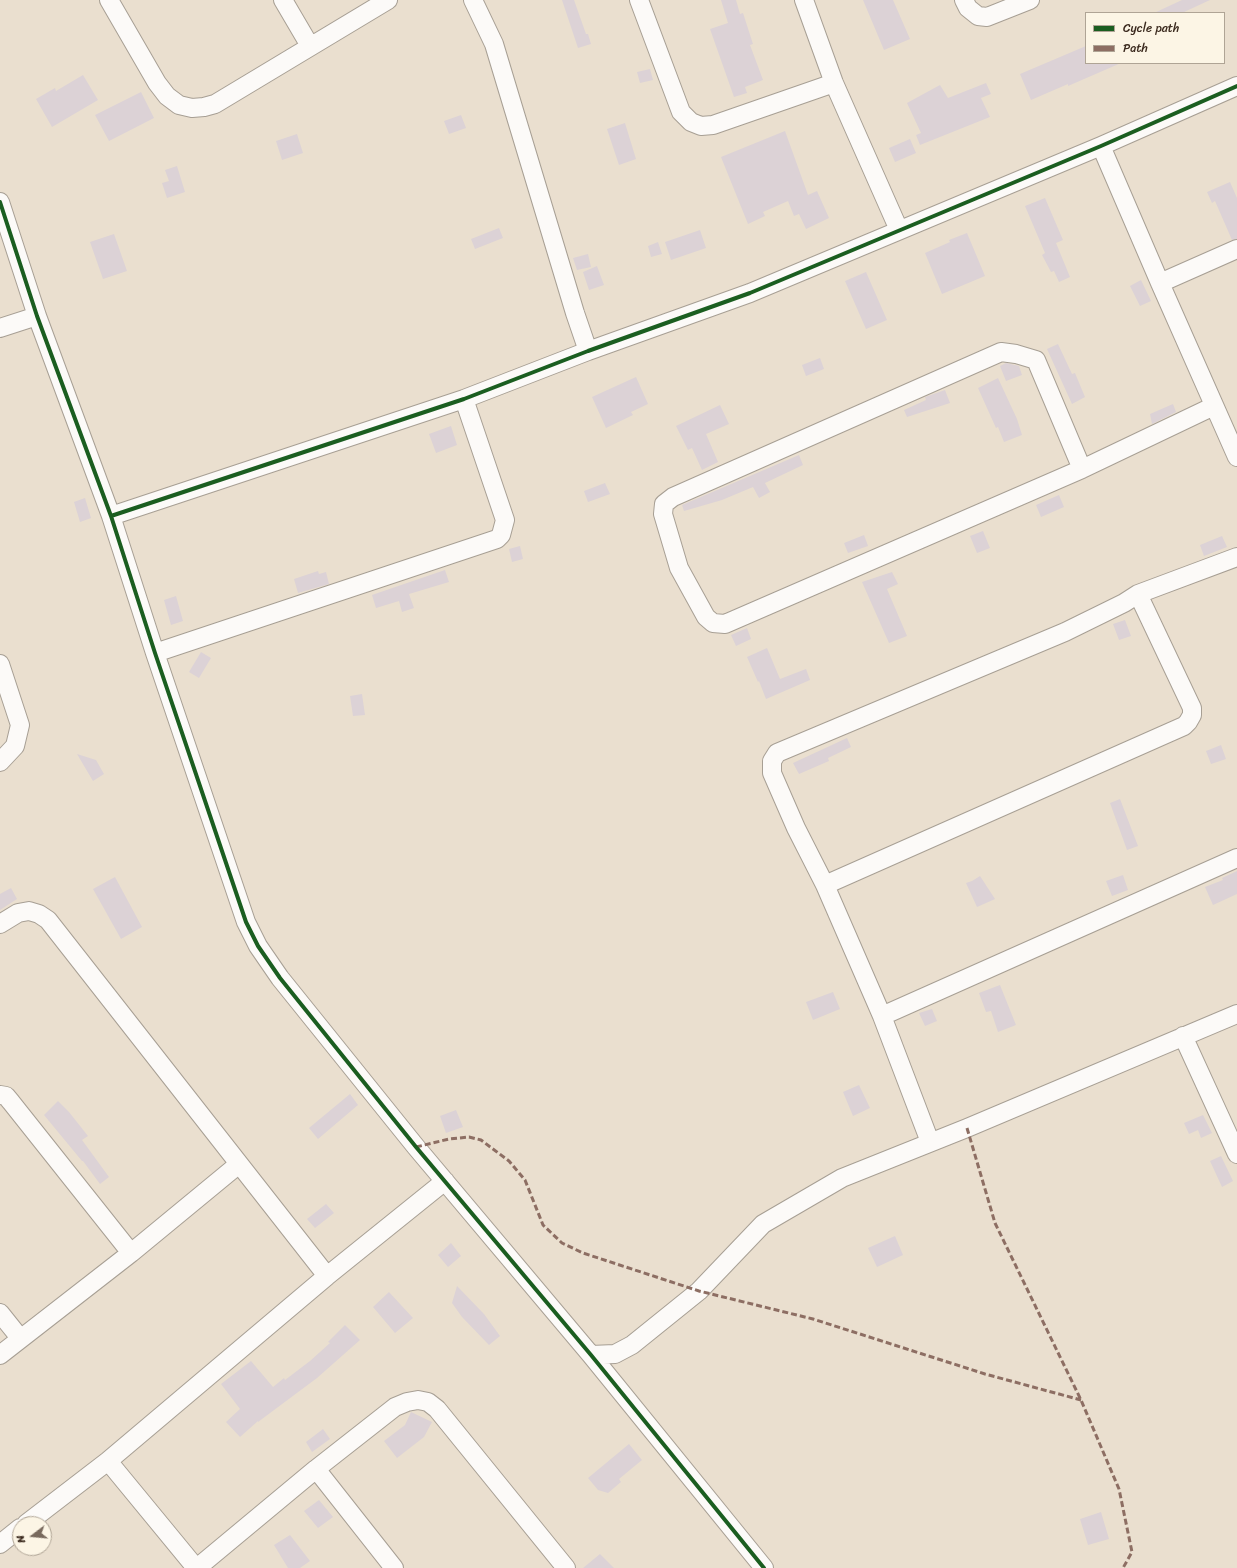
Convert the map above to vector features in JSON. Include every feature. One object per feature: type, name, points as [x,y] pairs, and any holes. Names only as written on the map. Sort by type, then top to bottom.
[{"type":"street","points":[[109,0],[157,83],[167,96],[179,105],[192,108],[215,104],[388,0]]},
{"type":"street","points":[[283,0],[310,46]]},
{"type":"street","points":[[473,0],[494,44],[575,313],[588,351]]},
{"type":"street","points":[[639,0],[681,112],[692,122],[701,126],[713,125],[834,83]]},
{"type":"street","points":[[804,0],[834,83],[898,230]]},
{"type":"street","points":[[964,0],[968,8],[978,16],[988,18],[1030,0]]},
{"type":"street","points":[[111,516],[464,399],[588,351],[750,293],[1101,146],[1237,86]]},
{"type":"street","points":[[1101,146],[1237,457]]},
{"type":"street","points":[[0,202],[37,316],[111,516],[155,653],[246,922],[258,946],[280,978],[445,1180],[591,1355],[764,1568]]},
{"type":"street","points":[[1160,283],[1237,249]]},
{"type":"street","points":[[0,328],[37,316]]},
{"type":"street","points":[[1082,469],[1036,360],[1016,354],[1000,352],[673,497],[664,504],[663,514],[679,568],[706,617],[713,623],[724,624],[1082,469],[1214,406]]},
{"type":"street","points":[[155,653],[497,539],[501,535],[505,520],[464,399]]},
{"type":"street","points":[[930,1142],[882,1016],[825,885],[796,828],[772,774],[772,761],[777,753],[1065,632],[1124,603],[1138,594],[1237,557]]},
{"type":"street","points":[[825,885],[1184,726],[1192,715],[1192,708],[1138,594]]},
{"type":"street","points":[[0,664],[20,725],[15,746],[0,762]]},
{"type":"street","points":[[882,1016],[1237,858]]},
{"type":"street","points":[[0,924],[18,913],[29,911],[39,914],[48,920],[327,1276]]},
{"type":"street","points":[[591,1355],[615,1354],[632,1345],[699,1291],[763,1224],[842,1178],[1237,1014]]},
{"type":"street","points":[[1183,1036],[1237,1154]]},
{"type":"street","points":[[0,1095],[6,1096],[131,1254]]},
{"type":"street","points":[[0,1355],[20,1338],[131,1254],[239,1164]]},
{"type":"street","points":[[36,1516],[108,1461],[327,1276],[445,1180]]},
{"type":"street","points":[[0,1314],[20,1338]]},
{"type":"street","points":[[108,1461],[196,1568],[316,1469],[395,1407],[407,1402],[418,1400],[428,1402],[437,1409],[566,1568]]},
{"type":"street","points":[[316,1469],[394,1568]]},
{"type":"street","points":[[0,1544],[12,1534]]},
{"type":"building","points":[[562,0],[574,0],[591,44],[578,48]]},
{"type":"building","points":[[721,0],[736,0],[740,14],[743,13],[753,44],[750,45],[763,80],[745,87],[747,93],[734,97],[710,29],[728,23]]},
{"type":"building","points":[[863,0],[893,0],[910,39],[884,50]]},
{"type":"building","points":[[1182,0],[1210,0],[1184,12],[1156,12]]},
{"type":"building","points":[[1085,46],[1085,64],[1119,64],[1031,100],[1020,74]]},
{"type":"building","points":[[650,69],[653,80],[640,83],[637,72]]},
{"type":"building","points":[[83,75],[98,100],[52,127],[36,99],[55,88],[56,91]]},
{"type":"building","points":[[986,83],[991,94],[981,98],[990,117],[920,145],[916,135],[921,133],[907,103],[940,85],[948,98]]},
{"type":"building","points":[[141,92],[154,118],[109,141],[95,115]]},
{"type":"building","points":[[461,115],[466,128],[449,134],[444,121]]},
{"type":"building","points":[[625,123],[636,159],[619,165],[607,129]]},
{"type":"building","points":[[785,131],[808,195],[817,191],[829,218],[806,229],[799,214],[794,216],[788,201],[763,212],[765,216],[748,224],[721,157]]},
{"type":"building","points":[[297,134],[303,153],[282,160],[276,141]]},
{"type":"building","points":[[910,139],[916,153],[895,162],[889,148]]},
{"type":"building","points":[[177,166],[185,192],[167,198],[162,183],[169,181],[165,170]]},
{"type":"building","points":[[1230,182],[1237,198],[1237,239],[1232,240],[1215,201],[1212,203],[1207,192]]},
{"type":"building","points":[[1045,198],[1063,240],[1056,243],[1070,277],[1059,282],[1054,271],[1051,272],[1042,255],[1045,253],[1025,206]]},
{"type":"building","points":[[499,228],[503,238],[475,249],[471,239]]},
{"type":"building","points":[[700,230],[706,248],[671,260],[665,242]]},
{"type":"building","points":[[967,233],[985,276],[942,294],[925,253],[950,242],[949,240]]},
{"type":"building","points":[[114,234],[127,271],[103,279],[90,242]]},
{"type":"building","points":[[658,242],[662,254],[651,257],[648,246]]},
{"type":"building","points":[[588,254],[591,267],[577,270],[573,258]]},
{"type":"building","points":[[597,266],[604,285],[589,290],[583,272]]},
{"type":"building","points":[[866,272],[887,320],[866,329],[845,281]]},
{"type":"building","points":[[1141,280],[1151,301],[1140,306],[1130,286]]},
{"type":"building","points":[[1058,344],[1072,374],[1075,373],[1085,397],[1072,404],[1047,349]]},
{"type":"building","points":[[820,358],[824,369],[806,376],[802,365]]},
{"type":"building","points":[[1006,363],[1019,366],[1022,375],[1006,381],[1000,366]]},
{"type":"building","points":[[636,377],[648,404],[631,412],[633,415],[606,428],[592,397]]},
{"type":"building","points":[[998,378],[1017,419],[1022,435],[1004,442],[978,388]]},
{"type":"building","points":[[945,390],[950,403],[907,417],[904,410],[926,400],[925,397]]},
{"type":"building","points":[[1173,404],[1176,412],[1152,424],[1150,414]]},
{"type":"building","points":[[720,405],[729,424],[706,434],[718,462],[702,470],[692,448],[688,450],[676,426]]},
{"type":"building","points":[[451,426],[457,445],[436,453],[429,434]]},
{"type":"building","points":[[799,455],[803,465],[765,483],[770,492],[759,498],[753,487],[722,500],[684,511],[682,505]]},
{"type":"building","points":[[605,483],[610,494],[588,502],[584,491]]},
{"type":"building","points":[[1059,495],[1064,507],[1041,517],[1036,505]]},
{"type":"building","points":[[85,498],[91,518],[80,522],[74,502]]},
{"type":"building","points":[[983,531],[990,548],[977,553],[970,536]]},
{"type":"building","points":[[864,535],[868,546],[848,553],[844,543]]},
{"type":"building","points":[[1222,536],[1227,547],[1204,556],[1200,545]]},
{"type":"building","points":[[520,546],[523,559],[512,562],[509,549]]},
{"type":"building","points":[[445,570],[449,582],[409,594],[414,608],[402,612],[399,601],[376,608],[372,595]]},
{"type":"building","points":[[318,571],[319,574],[326,572],[329,584],[298,593],[294,579]]},
{"type":"building","points":[[892,572],[898,584],[887,589],[907,636],[889,643],[862,582]]},
{"type":"building","points":[[176,596],[183,621],[171,625],[164,600]]},
{"type":"building","points":[[1125,620],[1131,636],[1119,640],[1113,624]]},
{"type":"building","points":[[747,628],[751,639],[736,646],[731,635]]},
{"type":"building","points":[[767,648],[780,679],[806,669],[810,680],[766,699],[747,657]]},
{"type":"building","points":[[201,652],[211,658],[199,678],[189,672]]},
{"type":"building","points":[[362,694],[365,715],[353,716],[350,696]]},
{"type":"building","points":[[847,738],[851,747],[828,758],[829,761],[799,774],[793,763]]},
{"type":"building","points":[[1221,745],[1226,759],[1211,764],[1206,751]]},
{"type":"building","points":[[77,754],[96,760],[104,774],[93,781]]},
{"type":"building","points":[[1120,799],[1138,846],[1127,850],[1110,803]]},
{"type":"building","points":[[1237,871],[1237,894],[1213,905],[1205,887],[1223,880],[1222,878]]},
{"type":"building","points":[[1123,875],[1128,890],[1112,896],[1106,881]]},
{"type":"building","points":[[980,876],[995,899],[977,907],[966,883]]},
{"type":"building","points":[[115,877],[142,927],[121,939],[93,889]]},
{"type":"building","points":[[11,888],[17,899],[0,910],[0,894]]},
{"type":"building","points":[[1000,985],[1016,1025],[998,1032],[991,1011],[986,1012],[979,993]]},
{"type":"building","points":[[833,992],[840,1009],[813,1020],[806,1002]]},
{"type":"building","points":[[932,1009],[937,1021],[925,1026],[919,1013]]},
{"type":"building","points":[[859,1085],[870,1108],[853,1116],[843,1092]]},
{"type":"building","points":[[350,1094],[358,1105],[318,1139],[309,1128]]},
{"type":"building","points":[[58,1101],[88,1136],[82,1140],[109,1177],[100,1184],[83,1161],[44,1115]]},
{"type":"building","points":[[456,1110],[463,1127],[446,1133],[440,1116]]},
{"type":"building","points":[[1203,1115],[1212,1133],[1201,1138],[1198,1130],[1189,1134],[1184,1123]]},
{"type":"building","points":[[1221,1156],[1233,1181],[1222,1187],[1210,1161]]},
{"type":"building","points":[[326,1204],[334,1213],[315,1228],[307,1219]]},
{"type":"building","points":[[895,1236],[903,1255],[877,1267],[868,1248]]},
{"type":"building","points":[[451,1243],[461,1256],[448,1267],[438,1255]]},
{"type":"building","points":[[457,1286],[484,1314],[500,1336],[489,1345],[462,1317],[452,1303]]},
{"type":"building","points":[[389,1292],[413,1318],[395,1333],[373,1307]]},
{"type":"building","points":[[345,1325],[360,1340],[317,1378],[258,1421],[240,1437],[226,1422],[240,1409],[221,1384],[251,1361],[273,1387],[310,1361],[330,1343],[328,1342]]},
{"type":"building","points":[[411,1412],[432,1422],[424,1437],[397,1458],[384,1441],[405,1425]]},
{"type":"building","points":[[323,1429],[330,1439],[312,1452],[306,1442]]},
{"type":"building","points":[[629,1444],[642,1460],[619,1479],[621,1482],[608,1493],[598,1490],[588,1478]]},
{"type":"building","points":[[319,1500],[333,1517],[318,1528],[304,1511]]},
{"type":"building","points":[[1101,1512],[1109,1539],[1088,1545],[1080,1519]]},
{"type":"building","points":[[290,1535],[310,1561],[300,1568],[288,1568],[274,1545]]},
{"type":"building","points":[[600,1554],[614,1568],[583,1568]]},
{"type":"marked path","points":[[967,1128],[995,1223],[1081,1400],[1119,1489],[1132,1552],[1123,1568]]},
{"type":"marked path","points":[[416,1147],[449,1139],[469,1137],[481,1140],[509,1161],[525,1180],[543,1225],[562,1243],[583,1253],[699,1291],[813,1319],[985,1374],[1081,1400]]},
{"type":"cycle path","points":[[111,516],[464,399],[588,351],[750,293],[1101,146],[1237,86]]},
{"type":"cycle path","points":[[0,202],[37,316],[111,516],[155,653],[246,922],[258,946],[280,978],[416,1147],[591,1355],[764,1568]]}]
